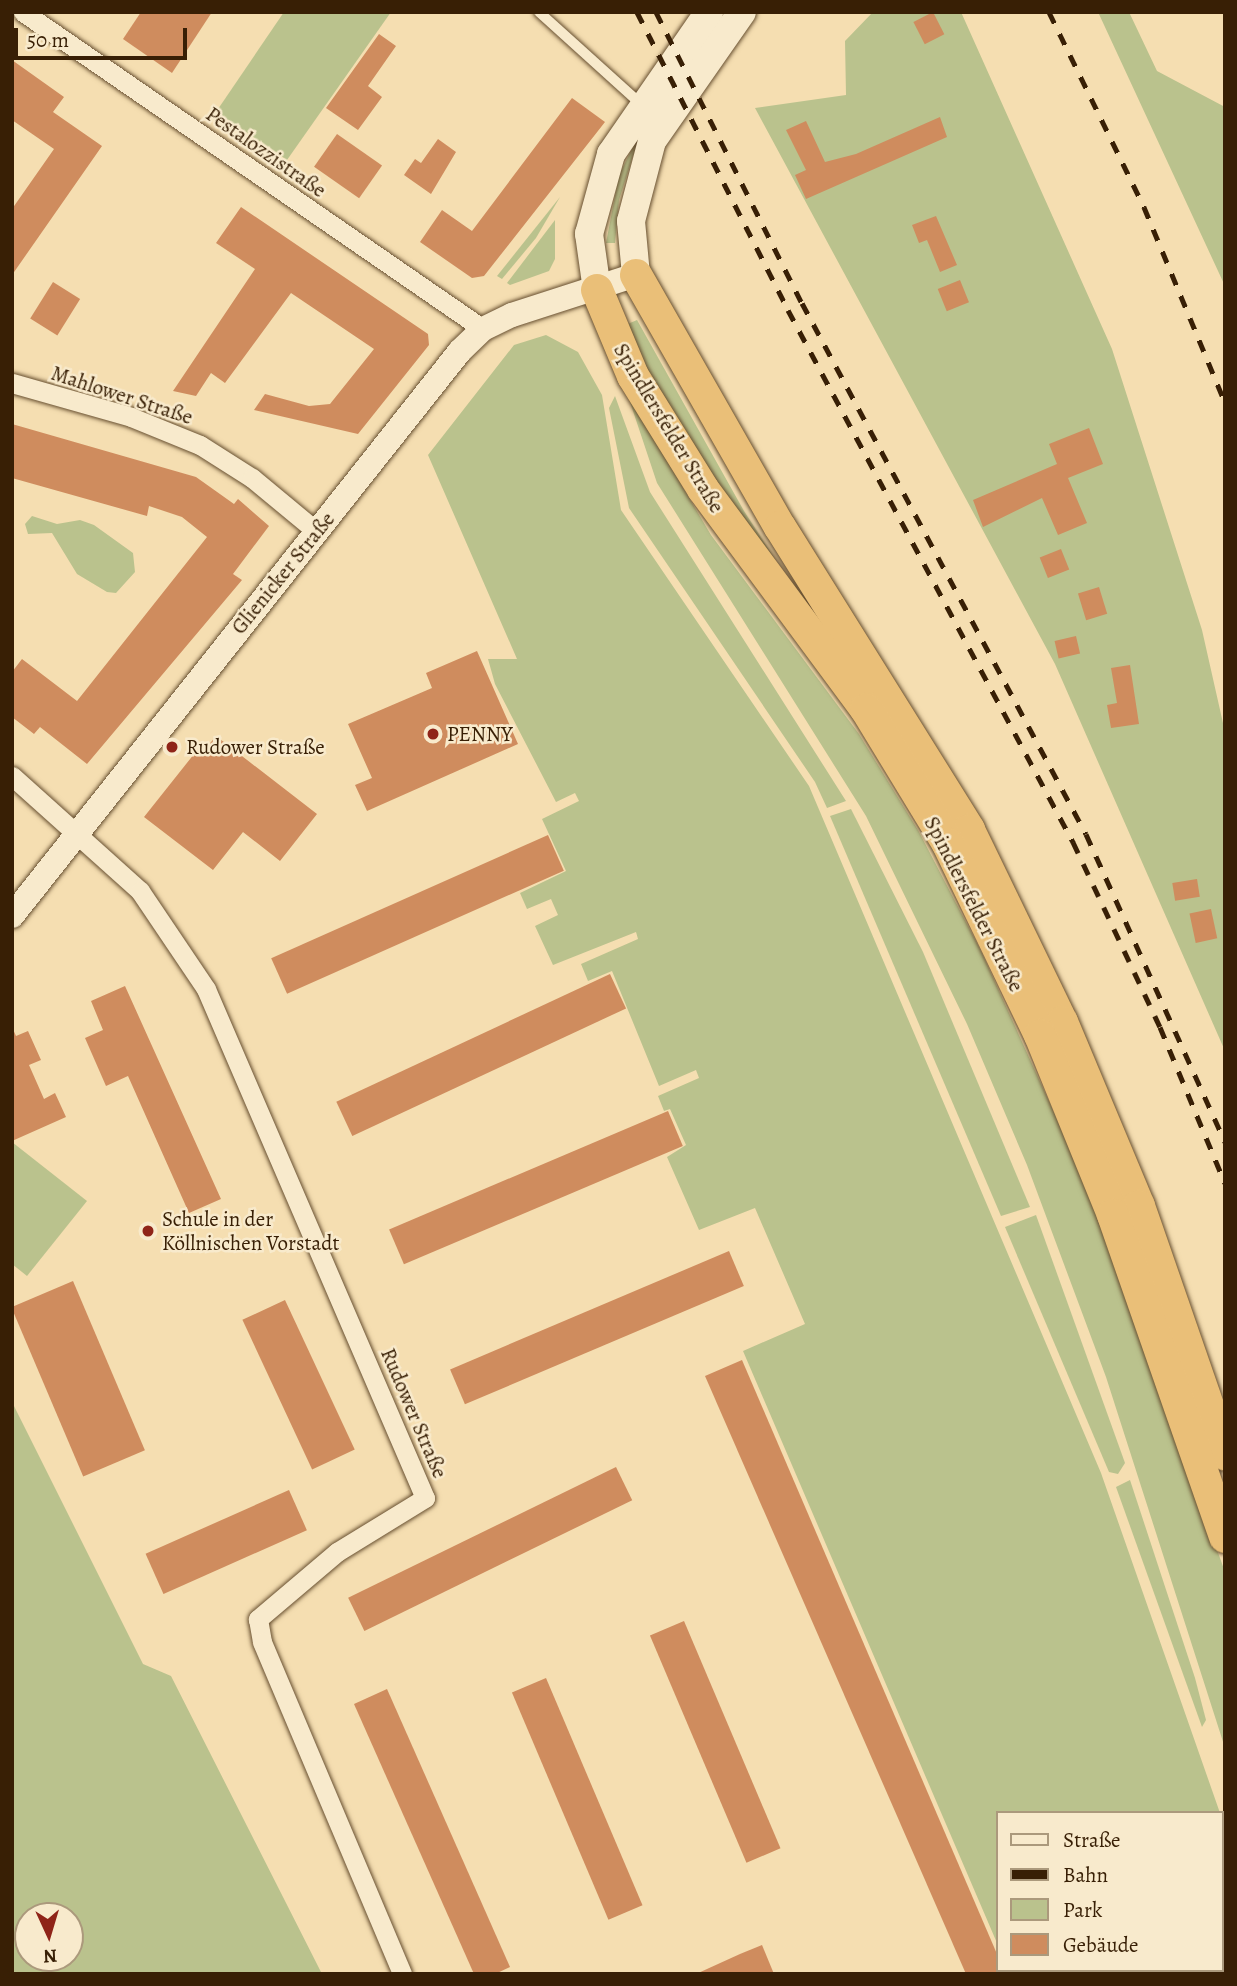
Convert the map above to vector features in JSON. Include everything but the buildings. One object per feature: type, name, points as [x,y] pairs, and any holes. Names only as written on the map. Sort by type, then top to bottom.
[{"type":"highway","name":"Spindlersfelder Straße","points":[[636,275],[780,527],[969,830],[1062,1022],[1139,1206],[1225,1455]]},
{"type":"highway","name":"Spindlersfelder Straße","points":[[597,290],[633,376],[703,489],[866,709],[948,844],[1040,1035],[1113,1215],[1225,1537]]},
{"type":"main road","points":[[636,275],[631,220],[637,179],[653,115],[709,12]]},
{"type":"main road","points":[[597,290],[589,251],[596,199],[611,154],[653,115],[742,12]]},
{"type":"street","name":"Pestalozzistraße","points":[[23,12],[483,330]]},
{"type":"street","name":"Glienicker Straße","points":[[12,916],[316,531],[483,330],[539,305],[597,290],[636,275]]},
{"type":"street","name":"Mahlower Straße","points":[[12,383],[131,417],[200,445],[252,478],[316,531]]},
{"type":"street","points":[[12,776],[80,832]]},
{"type":"street","name":"Rudower Straße","points":[[80,832],[140,891],[206,989],[425,1498],[337,1552],[258,1619],[262,1642],[402,1974]]},
{"type":"lane","points":[[539,12],[653,115]]},
{"type":"green space","points":[[284,12],[391,12],[287,160],[216,112]]},
{"type":"green space","points":[[873,12],[961,12],[1112,349],[1202,630],[1225,732],[1225,1051],[1055,664],[755,108],[846,95],[845,41]]},
{"type":"green space","points":[[1098,12],[1129,12],[1157,71],[1225,107],[1225,286]]},
{"type":"green space","points":[[641,131],[619,200],[615,243],[606,243],[619,175]]},
{"type":"green space","points":[[560,197],[536,238],[502,279],[497,276]]},
{"type":"green space","points":[[555,220],[555,259],[549,271],[510,285],[507,283]]},
{"type":"green space","points":[[637,320],[744,511],[795,590],[706,472],[623,326]]},
{"type":"green space","points":[[546,335],[578,352],[602,395],[621,510],[809,786],[1101,1473],[1219,1811],[996,1811],[996,1941],[743,1351],[805,1324],[755,1208],[699,1230],[667,1157],[686,1145],[670,1109],[664,1111],[658,1096],[699,1078],[696,1070],[659,1086],[612,971],[588,981],[581,964],[638,939],[636,932],[553,965],[535,926],[558,915],[551,899],[527,909],[520,893],[566,871],[542,819],[579,801],[575,793],[556,802],[495,684],[488,659],[517,659],[428,455],[514,345]]},
{"type":"green space","points":[[627,393],[711,535],[859,734],[918,830],[981,951],[1085,1181],[1225,1572],[1225,1748],[1106,1377],[1027,1165],[967,1024],[866,816],[657,483]]},
{"type":"green space","points":[[615,396],[650,492],[846,801],[827,808],[815,782],[629,508],[609,408]]},
{"type":"green space","points":[[32,516],[57,524],[80,520],[94,525],[133,553],[135,572],[116,593],[107,592],[77,574],[52,533],[28,534],[25,524]]},
{"type":"green space","points":[[851,809],[923,952],[1030,1207],[1001,1216],[830,816]]},
{"type":"green space","points":[[12,1142],[87,1201],[27,1276],[12,1264]]},
{"type":"green space","points":[[1036,1215],[1125,1463],[1118,1474],[1109,1472],[1005,1227]]},
{"type":"green space","points":[[12,1402],[143,1664],[171,1676],[322,1974],[12,1974]]},
{"type":"green space","points":[[1130,1480],[1195,1678],[1206,1720],[1202,1727],[1116,1487]]},
{"type":"green space","points":[[1223,1895],[1225,1974],[1086,1974],[1223,1972]]},
{"type":"railway","points":[[637,12],[788,310],[1073,842],[1160,1027],[1225,1183]]},
{"type":"railway","points":[[656,12],[802,303],[1086,834],[1225,1142]]},
{"type":"railway","points":[[1049,12],[1144,207],[1225,403]]},
{"type":"place","name":"PENNY","points":[[433,734]]},
{"type":"place","name":"Rudower Straße","points":[[172,747]]},
{"type":"place","name":"Schule in der Köllnischen Vorstadt","points":[[148,1231]]}]
